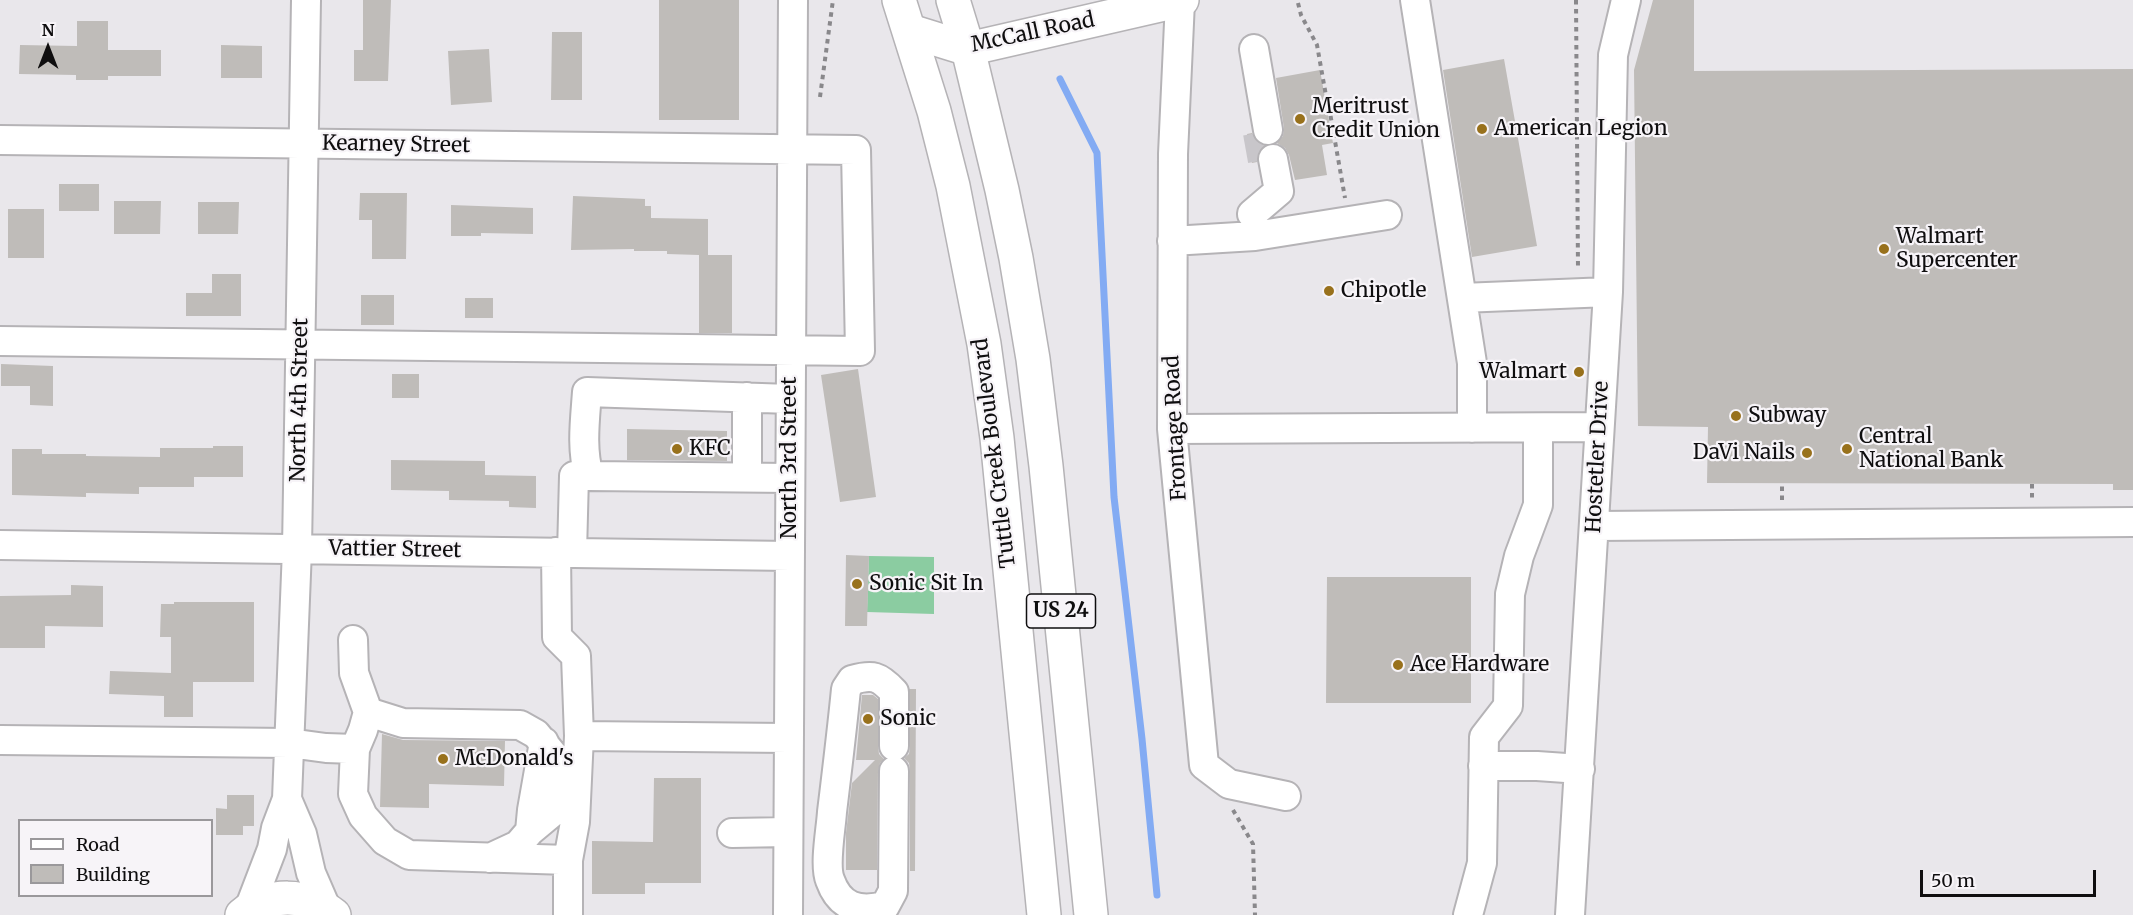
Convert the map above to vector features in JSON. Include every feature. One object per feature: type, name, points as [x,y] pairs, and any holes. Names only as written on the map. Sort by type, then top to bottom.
[{"type":"main road","name":"Tuttle Creek Boulevard","points":[[899,0],[934,111],[953,186],[984,344],[997,438],[1044,915]]},
{"type":"main road","name":"McCall Road","points":[[910,31],[968,49],[1181,0]]},
{"type":"main road","points":[[910,31],[956,1]]},
{"type":"main road","name":"US 24","points":[[956,1],[1009,224],[1034,359],[1091,915]]},
{"type":"main road","points":[[246,912],[272,899],[294,898],[311,901],[331,912]]},
{"type":"street","name":"North 4th Street","points":[[246,912],[272,849],[276,828],[287,799],[297,549],[306,0]]},
{"type":"street","name":"North 3rd Street","points":[[788,915],[793,0]]},
{"type":"street","name":"Frontage Road","points":[[1181,0],[1173,153],[1172,429],[1204,765],[1233,785],[1286,796]]},
{"type":"street","points":[[1415,0],[1472,363],[1472,428]]},
{"type":"street","name":"Hostetler Drive","points":[[1570,915],[1608,292],[1613,55],[1626,0]]},
{"type":"street","points":[[1249,58],[1263,132]]},
{"type":"street","name":"Kearney Street","points":[[0,140],[856,150],[860,351],[791,351]]},
{"type":"street","points":[[1261,207],[1279,191],[1268,160]]},
{"type":"street","points":[[1172,241],[1255,236],[1387,215]]},
{"type":"street","points":[[1462,298],[1608,292]]},
{"type":"street","points":[[0,341],[791,351]]},
{"type":"street","points":[[567,915],[567,860],[575,822],[579,736],[576,656],[557,638],[564,553],[585,461],[587,392],[790,399]]},
{"type":"street","points":[[747,397],[747,477]]},
{"type":"street","points":[[1172,429],[1598,427]]},
{"type":"street","points":[[1468,915],[1482,863],[1484,737],[1508,706],[1510,594],[1520,556],[1538,505],[1538,428]]},
{"type":"street","points":[[582,476],[790,478]]},
{"type":"street","points":[[1595,526],[2133,522]]},
{"type":"street","name":"Vattier Street","points":[[0,545],[790,556]]},
{"type":"street","points":[[353,640],[354,673],[368,712],[355,749],[353,794],[363,816],[385,841],[409,855],[567,860]]},
{"type":"street","points":[[868,676],[884,682],[894,692],[893,891],[885,906],[859,909],[846,903],[835,892],[829,878],[829,846],[846,689],[852,680],[868,676]]},
{"type":"street","points":[[368,712],[403,723],[519,725],[536,734],[544,742],[530,831],[518,845],[490,858]]},
{"type":"street","points":[[579,736],[732,744],[788,738]]},
{"type":"street","points":[[0,740],[289,743],[355,749]]},
{"type":"street","points":[[1483,766],[1537,765],[1580,769]]},
{"type":"street","name":"North 4th Street","points":[[287,799],[302,834],[311,873],[331,912]]},
{"type":"street","points":[[732,833],[788,838],[829,846]]},
{"type":"path","points":[[1576,0],[1578,293]]},
{"type":"path","points":[[1298,3],[1301,15],[1317,45],[1348,221]]},
{"type":"path","points":[[1782,483],[1782,501]]},
{"type":"path","points":[[1233,785],[1234,813],[1253,844],[1255,915]]},
{"type":"green space","points":[[869,556],[934,557],[934,614],[867,612]]},
{"type":"building","points":[[363,0],[391,0],[388,81],[354,81],[354,50],[363,50]]},
{"type":"building","points":[[659,0],[739,0],[739,120],[659,120]]},
{"type":"building","name":"Walmart Supercenter","points":[[1653,0],[1694,0],[1694,71],[2133,69],[2133,490],[2113,490],[2113,484],[1707,483],[1708,427],[1638,426],[1634,70]]},
{"type":"building","points":[[77,21],[108,21],[108,50],[161,50],[161,76],[108,76],[108,80],[76,80],[76,75],[19,74],[20,45],[77,46]]},
{"type":"building","points":[[552,32],[582,32],[582,100],[551,100]]},
{"type":"building","points":[[221,45],[262,46],[262,78],[221,78]]},
{"type":"building","points":[[489,49],[492,102],[451,105],[448,51]]},
{"type":"building","name":"American Legion","points":[[1504,59],[1537,246],[1472,257],[1443,70]]},
{"type":"building","name":"Meritrust Credit Union","points":[[1320,70],[1333,143],[1322,145],[1327,175],[1295,180],[1289,155],[1285,148],[1277,143],[1283,136],[1284,128],[1276,78]]},
{"type":"building","points":[[1252,133],[1256,141],[1264,146],[1258,153],[1257,162],[1252,163],[1247,134]]},
{"type":"building","points":[[59,184],[99,184],[99,211],[59,211]]},
{"type":"building","points":[[360,193],[407,193],[406,259],[372,259],[372,220],[359,220]]},
{"type":"building","points":[[573,196],[645,199],[645,206],[651,206],[651,218],[708,219],[708,255],[732,255],[732,333],[699,333],[699,255],[667,254],[667,251],[634,251],[634,249],[571,250]]},
{"type":"building","points":[[114,201],[161,201],[160,234],[114,234]]},
{"type":"building","points":[[198,202],[239,202],[238,234],[198,234]]},
{"type":"building","points":[[451,205],[533,208],[533,234],[481,233],[481,236],[451,236]]},
{"type":"building","points":[[8,209],[44,209],[44,258],[8,258]]},
{"type":"building","points":[[212,274],[241,274],[241,316],[186,316],[186,293],[212,293]]},
{"type":"building","points":[[361,295],[394,295],[394,325],[361,325]]},
{"type":"building","points":[[465,298],[493,298],[493,318],[465,318]]},
{"type":"building","points":[[1,364],[53,366],[53,406],[30,405],[30,386],[1,386]]},
{"type":"building","points":[[858,369],[876,497],[840,502],[821,375]]},
{"type":"building","points":[[392,374],[419,374],[419,398],[392,398]]},
{"type":"building","name":"KFC","points":[[627,429],[727,431],[727,461],[627,460]]},
{"type":"building","points":[[213,446],[243,446],[243,477],[194,477],[194,487],[139,487],[139,494],[86,493],[86,497],[12,495],[12,449],[42,449],[42,454],[160,457],[160,448],[213,448]]},
{"type":"building","points":[[391,460],[485,461],[485,475],[536,476],[536,508],[509,507],[509,501],[449,500],[449,491],[391,490]]},
{"type":"building","name":"Sonic Sit In","points":[[846,555],[869,556],[867,626],[845,626]]},
{"type":"building","name":"Ace Hardware","points":[[1327,577],[1471,577],[1471,703],[1326,703]]},
{"type":"building","points":[[71,585],[103,586],[103,627],[45,626],[45,648],[0,648],[0,596],[71,595]]},
{"type":"building","points":[[174,602],[254,602],[254,682],[193,682],[193,717],[164,717],[164,696],[109,694],[110,671],[171,673],[171,637],[160,637],[161,604],[174,604]]},
{"type":"building","points":[[909,689],[916,689],[915,871],[910,871],[910,771],[909,763],[904,758],[909,754],[910,746]]},
{"type":"building","points":[[862,695],[873,695],[878,699],[878,746],[879,754],[884,759],[878,771],[877,870],[846,870],[846,833],[852,783],[875,760],[856,760]]},
{"type":"building","name":"McDonald's","points":[[382,734],[403,740],[505,741],[504,786],[429,784],[429,808],[380,807]]},
{"type":"building","points":[[654,778],[701,778],[701,883],[645,883],[645,894],[592,894],[592,841],[653,842]]},
{"type":"building","points":[[227,795],[254,795],[254,826],[243,826],[243,835],[216,835],[216,808],[227,809]]},
{"type":"waterway","points":[[1060,79],[1097,153],[1114,497],[1142,739],[1157,895]]},
{"type":"tunnel","points":[[1257,133],[1262,161]]},
{"type":"place","name":"Meritrust Credit Union","points":[[1300,119]]},
{"type":"place","name":"American Legion","points":[[1482,129]]},
{"type":"place","name":"Walmart Supercenter","points":[[1884,249]]},
{"type":"place","name":"Chipotle","points":[[1329,291]]},
{"type":"place","name":"Walmart","points":[[1579,372]]},
{"type":"place","name":"Subway","points":[[1736,416]]},
{"type":"place","name":"KFC","points":[[677,449]]},
{"type":"place","name":"Central National Bank","points":[[1847,449]]},
{"type":"place","name":"DaVi Nails","points":[[1807,453]]},
{"type":"place","name":"Sonic Sit In","points":[[857,584]]},
{"type":"place","name":"Ace Hardware","points":[[1398,665]]},
{"type":"place","name":"Sonic","points":[[868,719]]},
{"type":"place","name":"McDonald's","points":[[443,759]]}]
